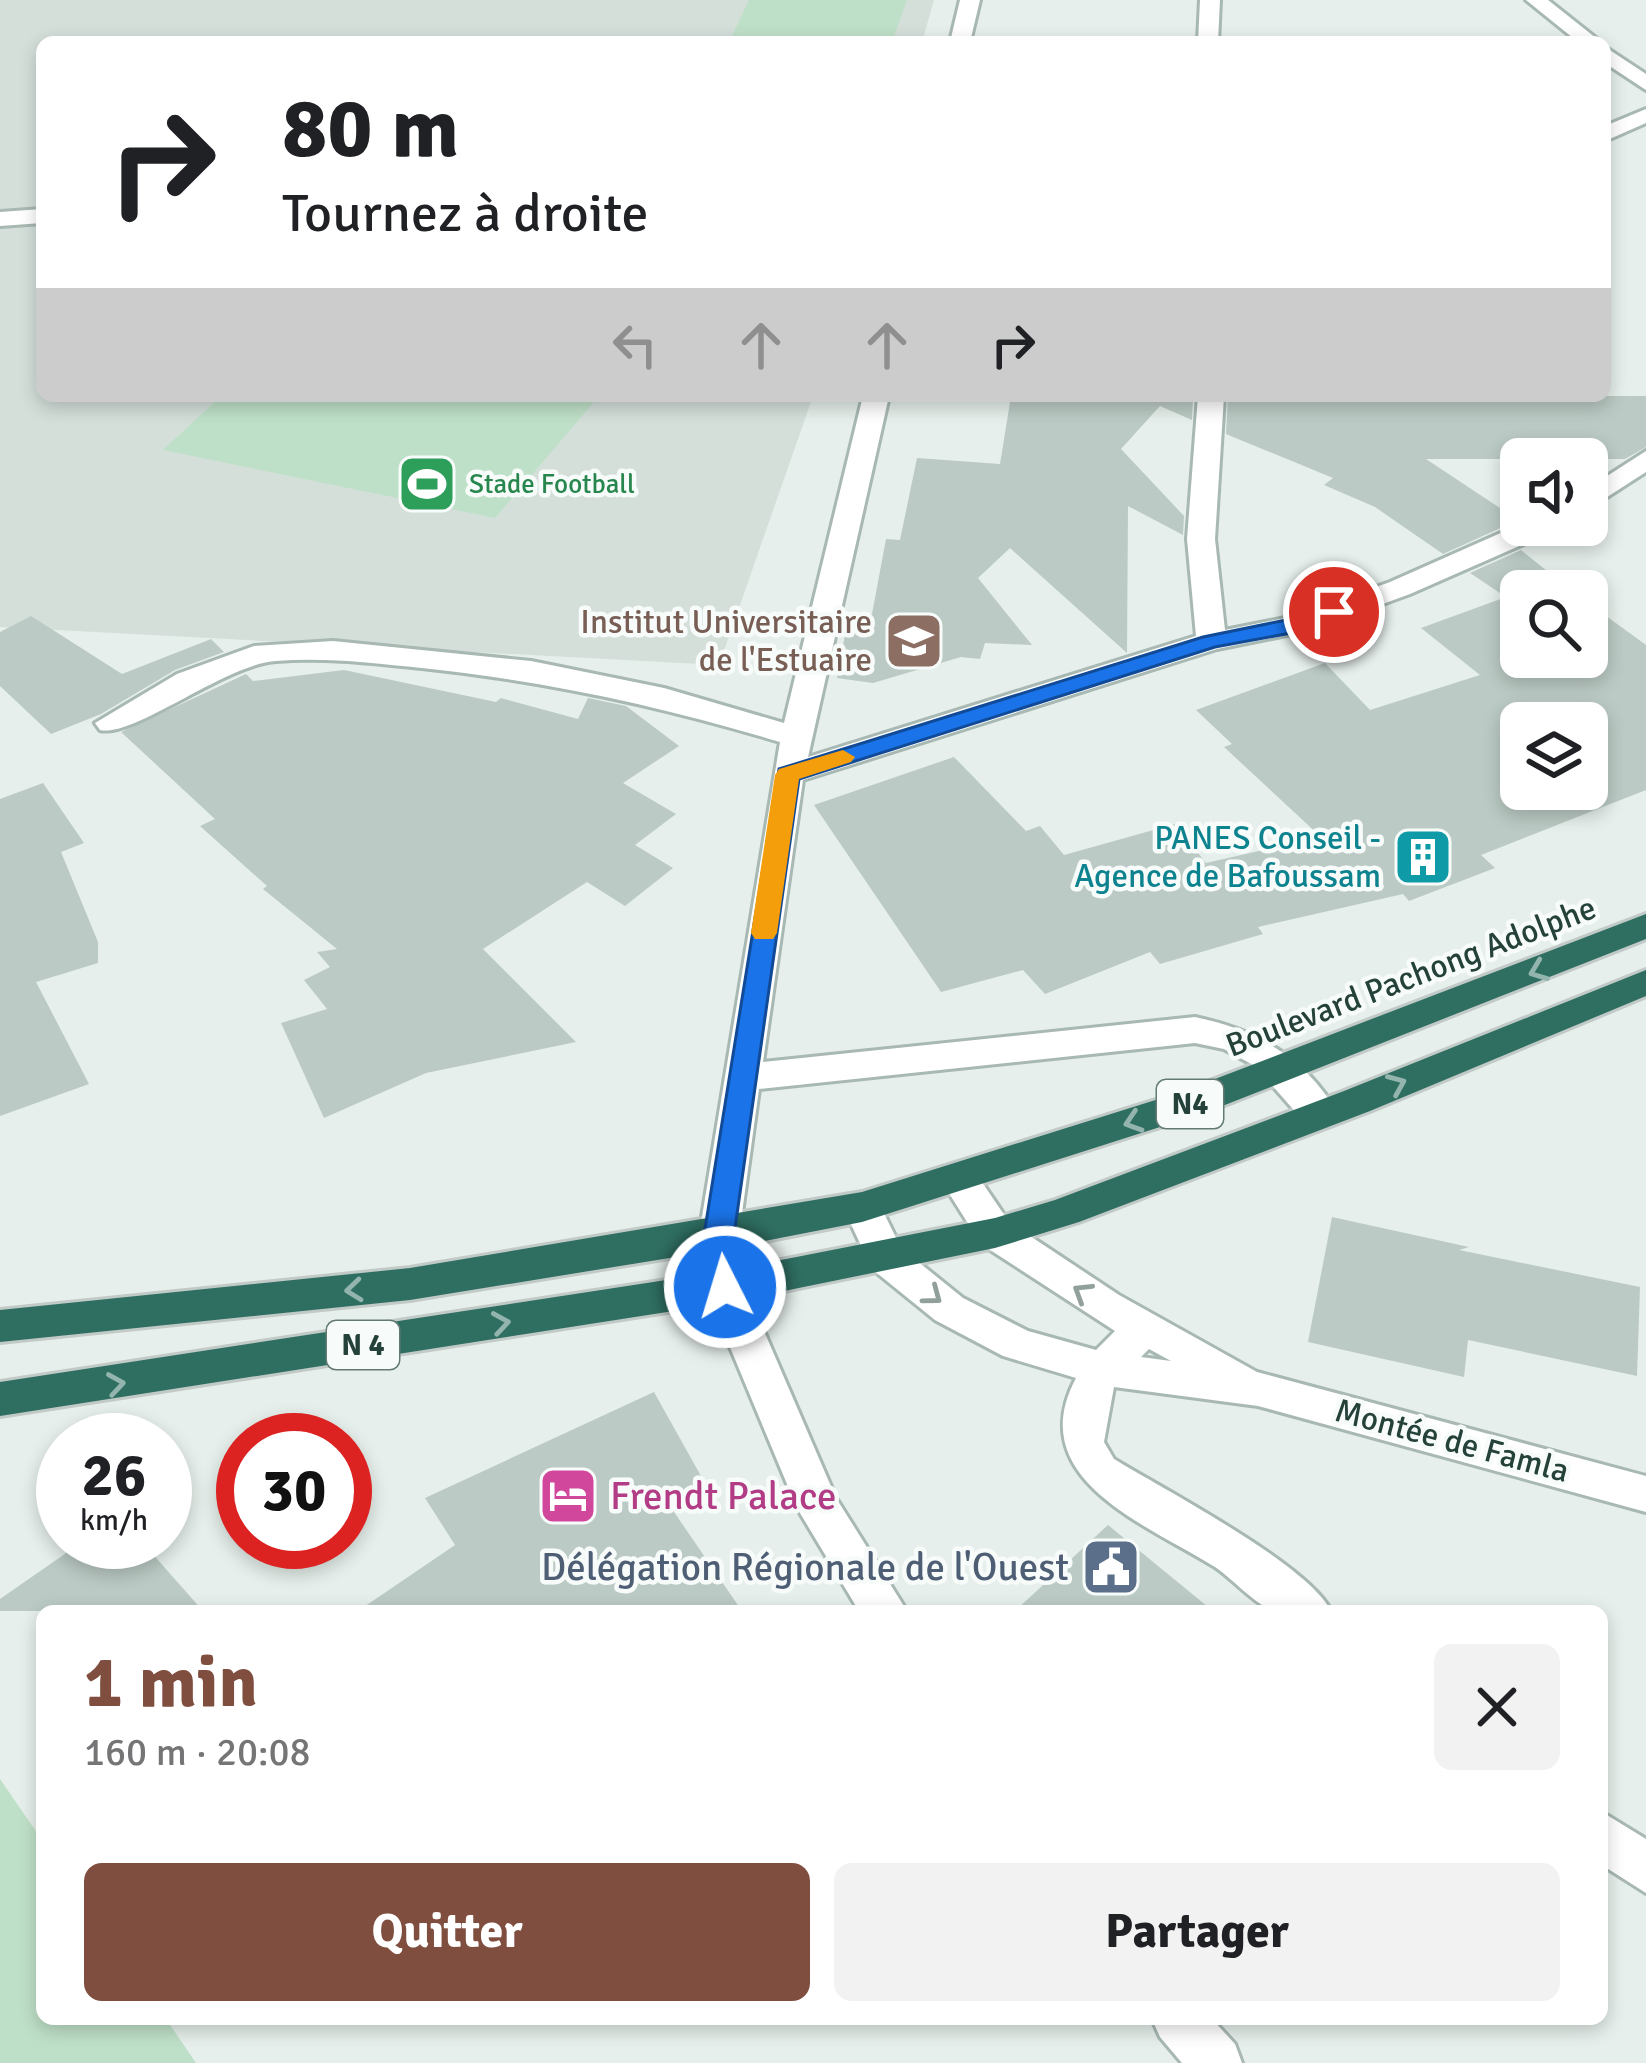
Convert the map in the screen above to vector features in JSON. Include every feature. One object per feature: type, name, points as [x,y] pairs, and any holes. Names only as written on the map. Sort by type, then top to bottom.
[{"type":"highway","name":"Boulevard Pachong Adolphe","points":[[719,1235],[862,1207],[1194,1102],[1646,926]]},
{"type":"highway","name":"N4","points":[[725,1287],[886,1258],[1065,1212],[1646,982]]},
{"type":"highway","name":"N 4","points":[[0,1326],[410,1284],[719,1235]]},
{"type":"highway","name":"N 4","points":[[0,1399],[725,1287]]},
{"type":"street","points":[[961,36],[970,0]]},
{"type":"street","points":[[1208,36],[1210,0]]},
{"type":"street","points":[[1536,0],[1583,36]]},
{"type":"street","points":[[1611,57],[1646,83]]},
{"type":"street","points":[[1611,131],[1646,115]]},
{"type":"street","points":[[0,219],[36,216]]},
{"type":"street","points":[[875,402],[788,775],[719,1235],[725,1287],[819,1508],[880,1605]]},
{"type":"street","points":[[1211,402],[1201,539],[1211,641]]},
{"type":"street","points":[[1608,487],[1646,459]]},
{"type":"street","points":[[788,775],[1211,641],[1302,624],[1500,543]]},
{"type":"street","points":[[111,723],[188,680],[265,652],[333,650],[531,670],[664,697],[796,736]]},
{"type":"street","points":[[743,1077],[1195,1030],[1246,1042],[1285,1067],[1320,1114]]},
{"type":"street","name":"Montée de Famla","points":[[959,1179],[995,1233],[1144,1328],[1258,1389]]},
{"type":"street","name":"Montée de Famla","points":[[862,1207],[886,1258],[950,1309],[1017,1344],[1103,1370],[1258,1389],[1646,1494]]},
{"type":"street","points":[[1144,1328],[1103,1370],[1089,1393],[1083,1443],[1099,1472],[1241,1560],[1299,1605]]},
{"type":"street","points":[[1608,1840],[1646,1869]]},
{"type":"street","points":[[1183,2025],[1216,2063]]},
{"type":"shaded area","points":[[0,0],[934,0],[924,36],[36,36],[36,402],[811,402],[719,665],[0,627]]},
{"type":"green space","points":[[749,0],[907,0],[894,36],[732,36]]},
{"type":"green space","name":"Stade Football","points":[[215,402],[594,402],[495,518],[163,450]]},
{"type":"green space","points":[[0,1779],[36,1831],[36,2025],[170,2025],[196,2063],[0,2063]]},
{"type":"building","points":[[1611,396],[1646,396],[1646,447],[1625,459],[1608,459],[1608,438],[1500,438],[1500,459],[1426,459],[1500,508],[1500,528],[1443,554],[1375,507],[1324,485],[1333,478],[1226,434],[1228,402],[1611,402]]},
{"type":"building","points":[[1010,402],[1193,402],[1192,420],[1160,406],[1121,449],[1184,516],[1183,535],[1128,506],[1127,653],[1010,548],[978,578],[1032,645],[985,643],[980,659],[961,657],[873,683],[837,678],[849,613],[872,614],[886,539],[900,540],[917,458],[1000,464]]},
{"type":"building","points":[[1521,550],[1546,570],[1500,570],[1500,593],[1470,573]]},
{"type":"building","points":[[1500,599],[1500,678],[1608,678],[1608,617],[1646,645],[1646,790],[1608,805],[1608,702],[1500,702],[1500,810],[1595,810],[1481,855],[1495,868],[1409,901],[1403,894],[1258,927],[1263,934],[1160,964],[1150,952],[1045,994],[1023,970],[941,992],[814,805],[954,757],[1026,831],[1040,826],[1064,855],[1175,824],[1206,863],[1321,837],[1224,747],[1232,744],[1196,710],[1325,663],[1370,710],[1480,675],[1421,628]]},
{"type":"building","points":[[31,616],[122,674],[211,639],[224,652],[175,670],[101,714],[51,734],[0,686],[0,632]]},
{"type":"building","points":[[344,670],[496,702],[501,698],[578,719],[588,698],[626,706],[679,746],[623,783],[676,814],[635,845],[673,868],[625,906],[587,882],[483,949],[576,1042],[426,1073],[324,1118],[281,1023],[327,1009],[304,980],[330,967],[317,952],[337,949],[263,889],[267,886],[200,826],[215,819],[121,732],[246,674],[253,681]]},
{"type":"building","points":[[43,783],[84,843],[61,852],[98,942],[98,963],[36,982],[89,1084],[0,1116],[0,799]]},
{"type":"building","points":[[1332,1217],[1469,1247],[1459,1250],[1640,1287],[1637,1376],[1468,1340],[1464,1377],[1308,1342]]},
{"type":"building","name":"Frendt Palace","points":[[654,1392],[711,1494],[674,1512],[738,1605],[367,1605],[455,1545],[425,1498]]},
{"type":"building","name":"Délégation Régionale de l'Ouest","points":[[1108,1525],[1206,1605],[1021,1605]]},
{"type":"building","points":[[43,1569],[166,1569],[198,1605],[36,1605],[36,1611],[0,1611],[0,1599]]},
{"type":"slow traffic","points":[[764,933],[788,775],[843,757]]},
{"type":"place","name":"Stade Football","points":[[427,484]]},
{"type":"place","name":"Institut Universitaire de l'Estuaire","points":[[914,641]]},
{"type":"place","name":"PANES Conseil - Agence de Bafoussam","points":[[1423,857]]},
{"type":"place","name":"Frendt Palace","points":[[568,1496]]},
{"type":"place","name":"Délégation Régionale de l'Ouest","points":[[1111,1567]]},
{"type":"route","points":[[725,1287],[719,1235],[788,775],[1211,641],[1302,624],[1334,612]]}]
